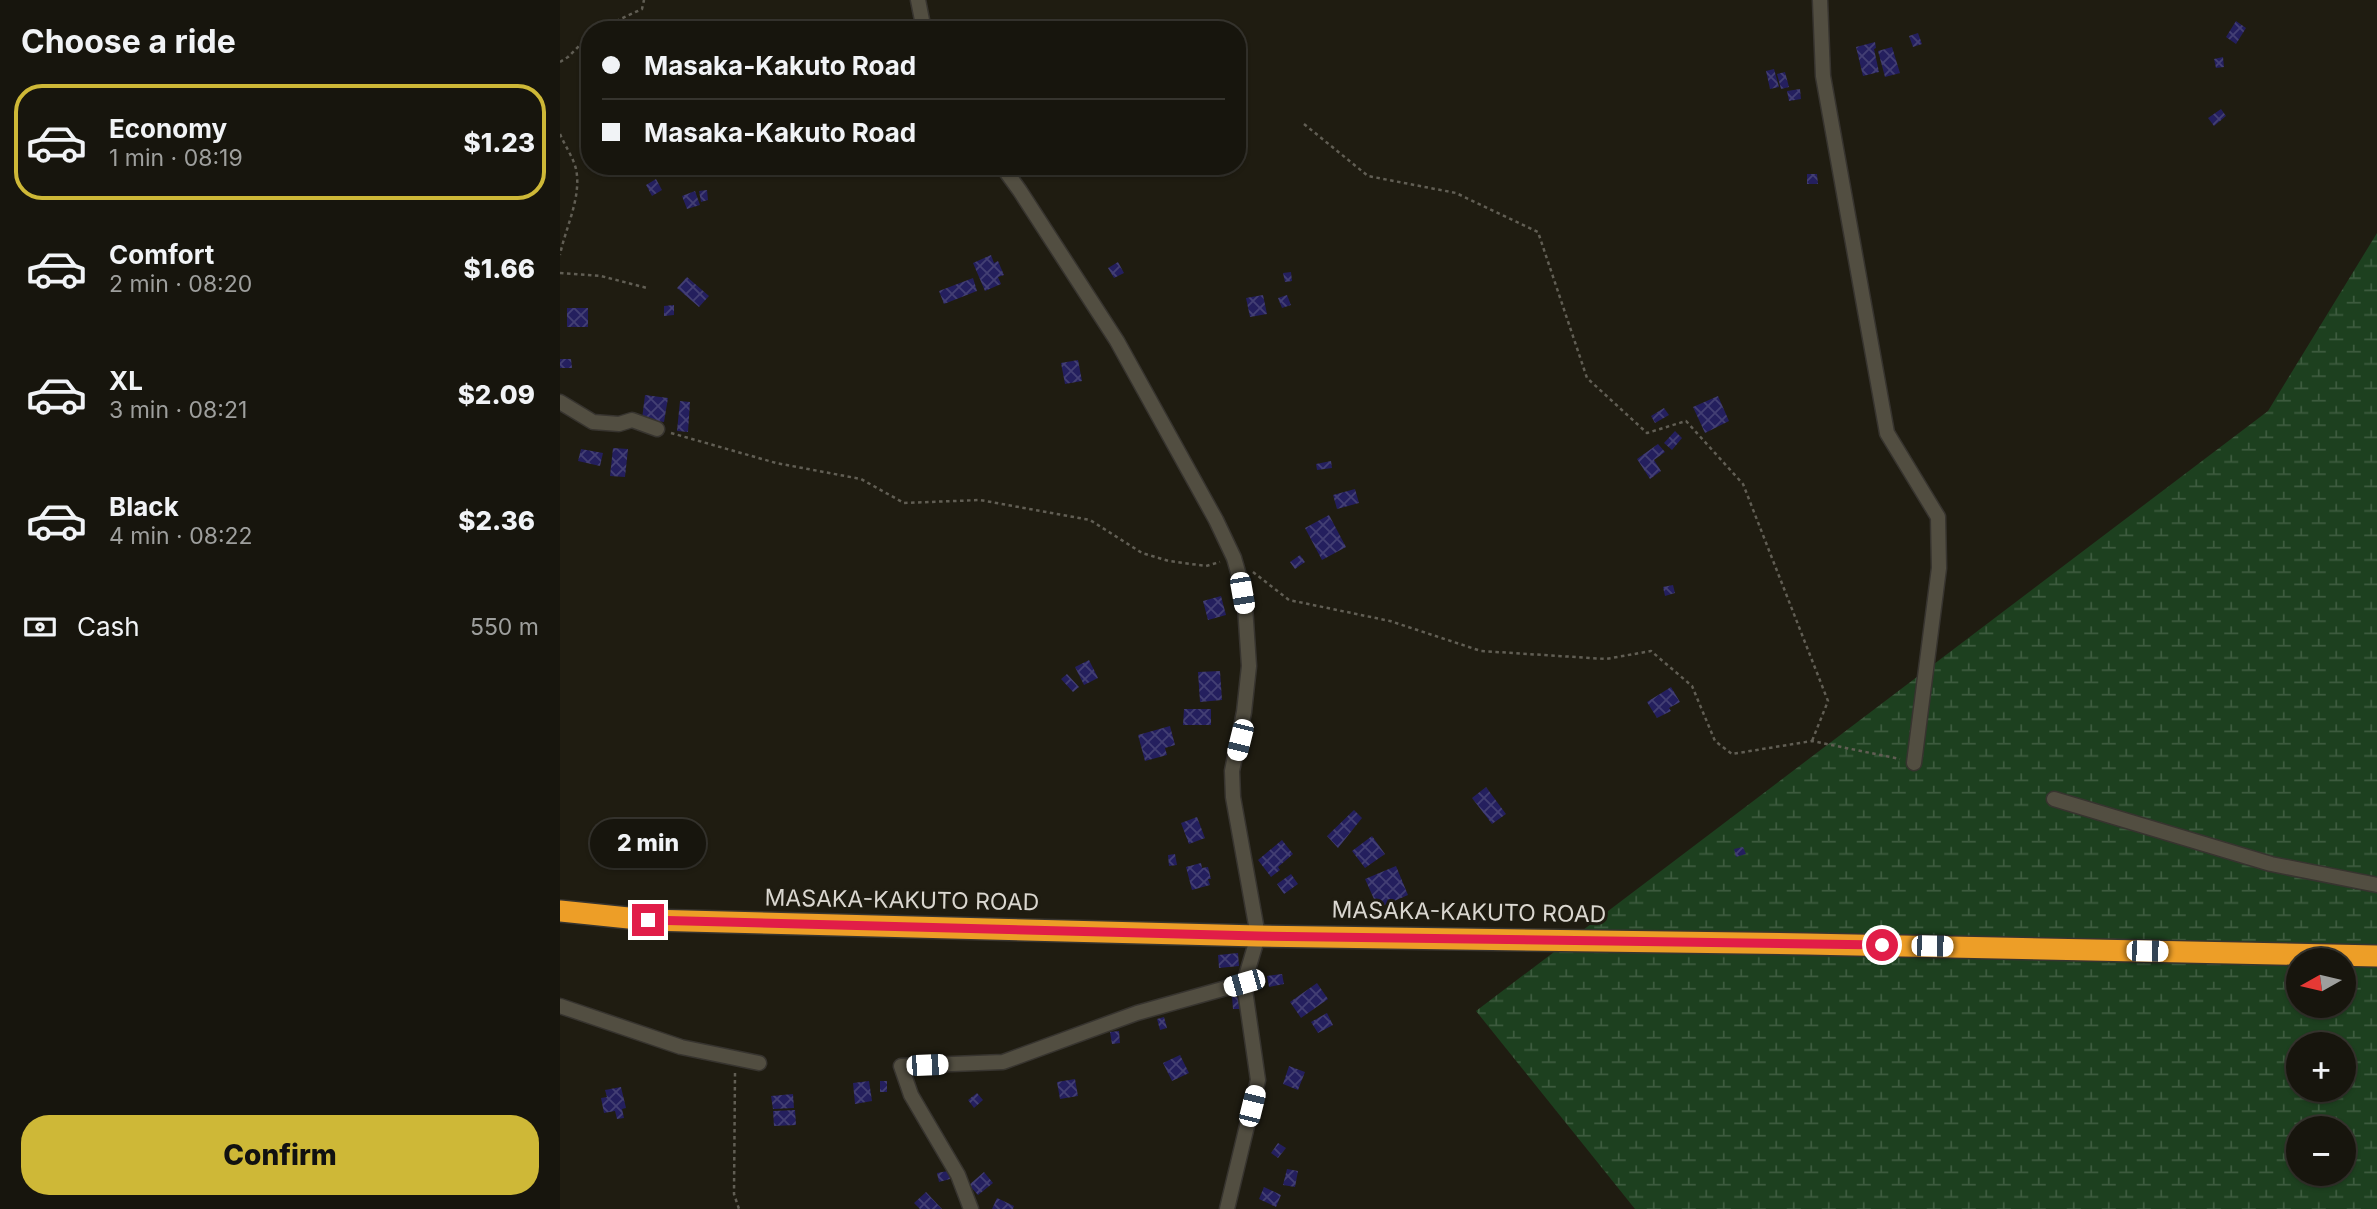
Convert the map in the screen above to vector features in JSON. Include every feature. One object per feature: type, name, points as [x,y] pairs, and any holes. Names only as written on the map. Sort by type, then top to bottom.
[{"type":"highway","name":"MASAKA-KAKUTO ROAD","points":[[560,911],[648,920],[1258,936],[2377,956]]},
{"type":"street","points":[[918,0],[923,21]]},
{"type":"street","points":[[1820,0],[1823,76],[1887,433],[1938,517],[1938,568],[1914,762]]},
{"type":"street","points":[[1008,175],[1117,341],[1197,484],[1234,558],[1245,607],[1249,666],[1244,712],[1232,771],[1233,797],[1258,936],[1244,983],[1258,1080],[1227,1209]]},
{"type":"street","points":[[560,402],[593,422],[619,424],[632,420],[657,429]]},
{"type":"street","points":[[2054,799],[2271,864],[2377,885]]},
{"type":"street","points":[[971,1209],[958,1175],[911,1096],[901,1066],[1003,1062],[1137,1013],[1244,983]]},
{"type":"street","points":[[560,1006],[681,1047],[759,1063]]},
{"type":"path","points":[[616,21],[642,9],[644,0]]},
{"type":"path","points":[[560,62],[581,44]]},
{"type":"path","points":[[1304,124],[1368,176],[1456,193],[1538,233],[1587,378],[1647,433],[1686,421],[1743,484],[1828,701],[1812,741]]},
{"type":"path","points":[[560,134],[577,174],[577,188],[560,255]]},
{"type":"path","points":[[560,273],[601,276],[647,288]]},
{"type":"path","points":[[657,429],[776,463],[861,479],[904,503],[980,500],[1090,520],[1142,552],[1169,561],[1206,566],[1234,558],[1289,600],[1390,621],[1481,651],[1606,659],[1651,651],[1692,685],[1715,741],[1732,754],[1812,741],[1914,762]]},
{"type":"path","points":[[735,1059],[734,1194],[739,1209]]},
{"type":"green space","points":[[2377,233],[2377,1209],[1635,1209],[1476,1011],[2268,411]]},
{"type":"building","points":[[2236,21],[2246,28],[2236,44],[2226,37]]},
{"type":"building","points":[[1918,33],[1922,44],[1913,47],[1909,36]]},
{"type":"building","points":[[1875,42],[1879,72],[1863,76],[1856,47]]},
{"type":"building","points":[[1892,47],[1900,73],[1885,77],[1878,51]]},
{"type":"building","points":[[2223,57],[2224,67],[2216,68],[2214,59]]},
{"type":"building","points":[[1774,69],[1779,87],[1770,89],[1766,71]]},
{"type":"building","points":[[1785,72],[1789,87],[1781,89],[1777,74]]},
{"type":"building","points":[[1800,89],[1801,99],[1789,101],[1787,91]]},
{"type":"building","points":[[2221,109],[2226,116],[2214,126],[2208,118]]},
{"type":"building","points":[[1807,174],[1817,174],[1818,184],[1807,184]]},
{"type":"building","points":[[656,179],[662,190],[652,196],[646,185]]},
{"type":"building","points":[[707,190],[708,200],[701,202],[699,191]]},
{"type":"building","points":[[695,191],[700,205],[687,209],[682,196]]},
{"type":"building","points":[[991,255],[994,263],[998,261],[1004,275],[998,277],[1001,284],[985,291],[973,263]]},
{"type":"building","points":[[1118,262],[1124,273],[1114,278],[1108,268]]},
{"type":"building","points":[[1291,272],[1292,281],[1285,282],[1283,273]]},
{"type":"building","points":[[687,277],[709,296],[699,307],[677,288]]},
{"type":"building","points":[[973,278],[977,291],[944,304],[939,291]]},
{"type":"building","points":[[1263,295],[1267,314],[1250,317],[1246,298]]},
{"type":"building","points":[[1287,295],[1291,305],[1282,308],[1278,298]]},
{"type":"building","points":[[674,305],[674,315],[664,316],[664,306]]},
{"type":"building","points":[[567,308],[588,308],[588,327],[567,327]]},
{"type":"building","points":[[560,359],[571,359],[572,368],[560,368]]},
{"type":"building","points":[[1078,360],[1082,381],[1065,384],[1061,363]]},
{"type":"building","points":[[645,395],[668,398],[664,422],[642,419]]},
{"type":"building","points":[[1718,396],[1729,421],[1705,433],[1693,407]]},
{"type":"building","points":[[680,401],[690,402],[688,432],[677,431]]},
{"type":"building","points":[[1664,408],[1669,415],[1655,423],[1651,416]]},
{"type":"building","points":[[1675,431],[1682,438],[1672,450],[1664,443]]},
{"type":"building","points":[[1658,444],[1665,452],[1654,460],[1661,471],[1650,479],[1637,459]]},
{"type":"building","points":[[613,448],[628,449],[625,477],[610,476]]},
{"type":"building","points":[[581,449],[603,453],[600,466],[578,461]]},
{"type":"building","points":[[1331,461],[1332,468],[1317,470],[1316,464]]},
{"type":"building","points":[[1355,489],[1359,503],[1337,509],[1333,495]]},
{"type":"building","points":[[1329,515],[1346,547],[1322,560],[1305,528]]},
{"type":"building","points":[[1300,555],[1305,562],[1295,569],[1290,562]]},
{"type":"building","points":[[1673,585],[1675,593],[1665,596],[1663,587]]},
{"type":"building","points":[[1221,596],[1226,615],[1208,620],[1203,601]]},
{"type":"building","points":[[1089,660],[1098,678],[1084,685],[1075,667]]},
{"type":"building","points":[[1220,671],[1222,700],[1200,702],[1198,672]]},
{"type":"building","points":[[1067,674],[1079,687],[1073,692],[1061,679]]},
{"type":"building","points":[[1671,687],[1680,702],[1669,708],[1671,711],[1657,718],[1647,702]]},
{"type":"building","points":[[1184,709],[1211,709],[1211,725],[1183,725]]},
{"type":"building","points":[[1170,726],[1175,745],[1165,748],[1167,755],[1145,761],[1138,735]]},
{"type":"building","points":[[1486,787],[1506,814],[1492,824],[1472,798]]},
{"type":"building","points":[[1354,810],[1362,818],[1338,848],[1327,836]]},
{"type":"building","points":[[1197,817],[1205,838],[1189,844],[1181,823]]},
{"type":"building","points":[[1372,836],[1385,854],[1365,868],[1352,851]]},
{"type":"building","points":[[1282,840],[1293,854],[1271,877],[1258,860]]},
{"type":"building","points":[[1743,847],[1746,854],[1736,857],[1734,849]]},
{"type":"building","points":[[1175,854],[1177,865],[1169,866],[1168,855]]},
{"type":"building","points":[[1201,863],[1202,868],[1208,867],[1210,885],[1192,890],[1186,867]]},
{"type":"building","points":[[1396,866],[1408,895],[1378,908],[1365,879]]},
{"type":"building","points":[[1291,874],[1298,884],[1284,894],[1277,884]]},
{"type":"building","points":[[1238,953],[1239,966],[1219,968],[1218,955]]},
{"type":"building","points":[[1282,974],[1284,984],[1269,987],[1267,976]]},
{"type":"building","points":[[1317,983],[1328,999],[1301,1018],[1290,1002]]},
{"type":"building","points":[[1232,997],[1240,997],[1240,1009],[1233,1009]]},
{"type":"building","points":[[1327,1013],[1333,1025],[1318,1033],[1311,1022]]},
{"type":"building","points":[[1164,1017],[1167,1028],[1160,1030],[1157,1019]]},
{"type":"building","points":[[1119,1031],[1120,1043],[1112,1044],[1110,1032]]},
{"type":"building","points":[[1180,1055],[1189,1073],[1172,1081],[1163,1063]]},
{"type":"building","points":[[1289,1066],[1305,1072],[1298,1090],[1283,1084]]},
{"type":"building","points":[[1075,1079],[1078,1096],[1060,1099],[1057,1082]]},
{"type":"building","points":[[869,1081],[872,1101],[855,1104],[853,1083]]},
{"type":"building","points":[[880,1081],[887,1081],[887,1092],[880,1092]]},
{"type":"building","points":[[621,1087],[626,1108],[622,1109],[624,1118],[617,1119],[615,1111],[604,1113],[601,1098],[607,1097],[605,1090]]},
{"type":"building","points":[[977,1093],[983,1100],[974,1108],[968,1100]]},
{"type":"building","points":[[793,1094],[794,1108],[773,1109],[771,1096]]},
{"type":"building","points":[[795,1110],[796,1125],[774,1126],[773,1111]]},
{"type":"building","points":[[1278,1143],[1286,1148],[1278,1158],[1271,1153]]},
{"type":"building","points":[[1287,1169],[1298,1171],[1295,1187],[1283,1185]]},
{"type":"building","points":[[948,1171],[950,1179],[939,1182],[937,1173]]},
{"type":"building","points":[[984,1172],[993,1183],[978,1195],[969,1185]]},
{"type":"building","points":[[1264,1187],[1281,1195],[1276,1207],[1259,1199]]},
{"type":"building","points":[[926,1192],[942,1209],[920,1209],[914,1203]]},
{"type":"building","points":[[997,1198],[1014,1206],[1013,1209],[992,1209]]},
{"type":"route","points":[[648,920],[1258,936],[1882,945]]}]
